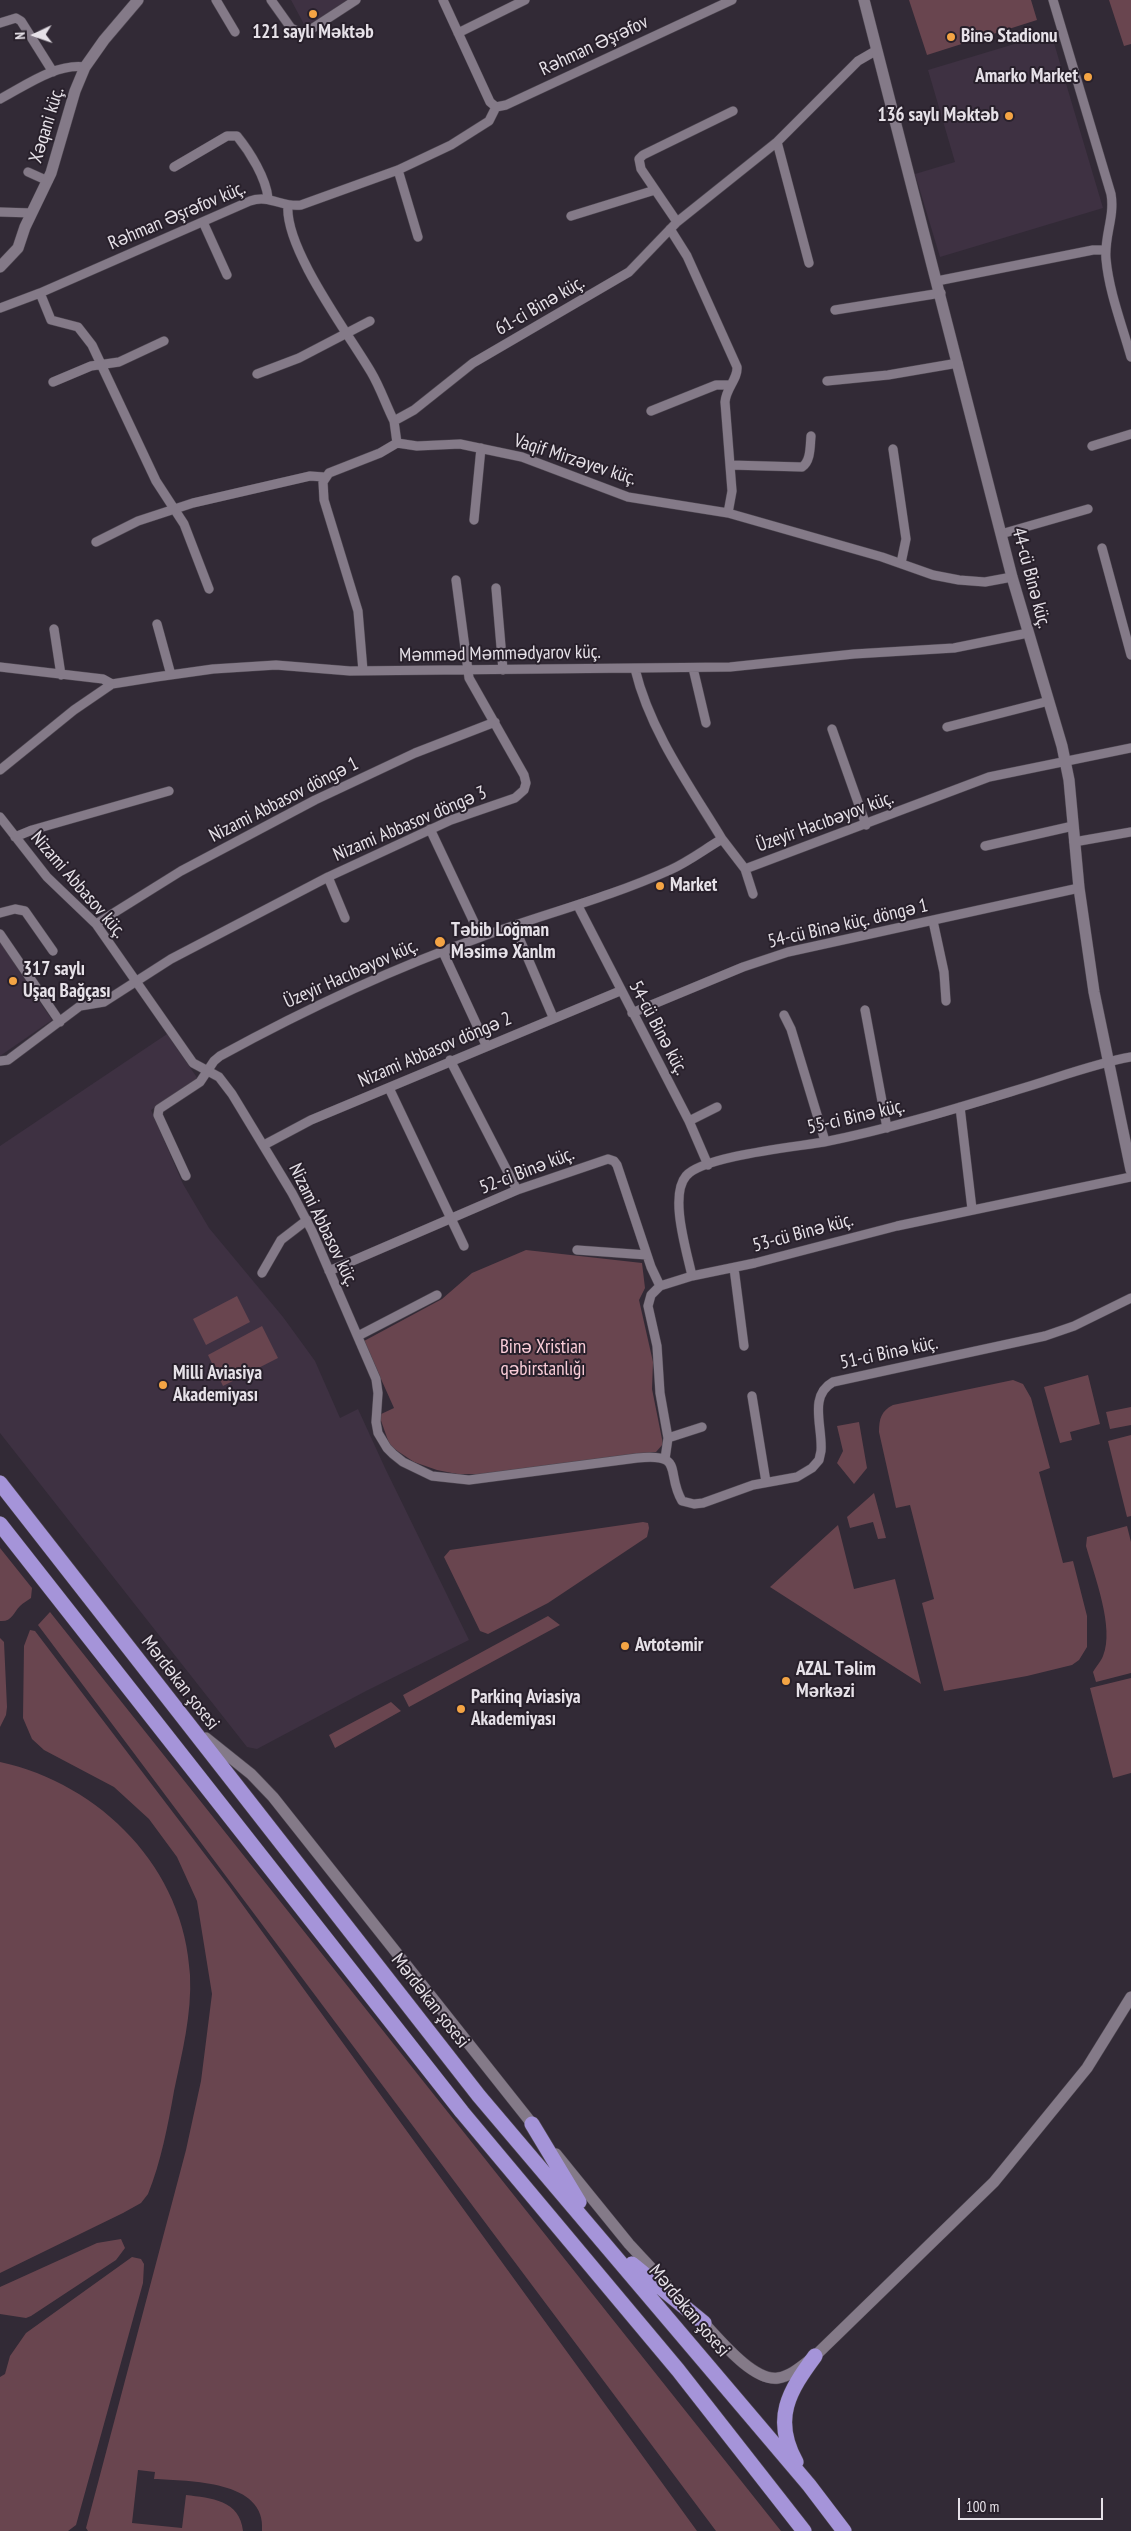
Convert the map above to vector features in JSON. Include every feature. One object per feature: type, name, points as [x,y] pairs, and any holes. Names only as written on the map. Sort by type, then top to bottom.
[{"type":"highway","name":"Mərdəkan şosesi","points":[[0,1483],[479,2096],[809,2485],[844,2531]]},
{"type":"highway","points":[[0,1524],[462,2112],[678,2370],[804,2531]]},
{"type":"highway","points":[[532,2124],[602,2239],[704,2323]]},
{"type":"highway","points":[[809,2485],[787,2440],[785,2412],[789,2394],[815,2356]]},
{"type":"highway","points":[[823,2503],[850,2531]]},
{"type":"highway","points":[[787,2510],[798,2531]]},
{"type":"street","name":"Xəqani küç.","points":[[0,267],[16,252],[48,181],[75,90],[86,67],[104,40],[138,0]]},
{"type":"street","points":[[216,0],[235,32]]},
{"type":"street","points":[[271,0],[291,28],[301,33],[313,28],[356,0]]},
{"type":"street","points":[[444,0],[490,102],[496,107]]},
{"type":"street","points":[[458,33],[526,0]]},
{"type":"street","name":"Rəhman Əşrəfov","points":[[496,107],[506,105],[732,0]]},
{"type":"street","name":"44-cü Binə küç.","points":[[864,0],[1012,578],[1066,760],[1079,888],[1107,1062],[1131,1170]]},
{"type":"street","points":[[1053,0],[1111,194],[1113,216],[1106,250],[1112,290],[1128,338],[1131,357]]},
{"type":"street","points":[[0,23],[16,18],[21,21],[53,72]]},
{"type":"street","name":"61-ci Binə küç.","points":[[394,421],[414,410],[473,363],[629,272],[674,225],[777,142],[858,61],[877,50]]},
{"type":"street","points":[[0,100],[53,72],[73,66],[86,67]]},
{"type":"street","name":"Rəhman Əşrəfov küç.","points":[[0,308],[40,293],[250,201],[268,198],[288,205],[307,204],[398,170],[468,136],[489,121],[496,107]]},
{"type":"street","points":[[728,513],[732,491],[725,402],[729,385],[737,372],[735,362],[674,225],[639,164],[643,155],[732,111]]},
{"type":"street","points":[[174,167],[227,136],[238,136],[265,186],[268,198]]},
{"type":"street","points":[[777,142],[809,263]]},
{"type":"street","points":[[398,170],[418,237]]},
{"type":"street","points":[[28,172],[48,181]]},
{"type":"street","points":[[571,216],[655,190]]},
{"type":"street","points":[[96,542],[138,521],[241,490],[310,476],[324,477],[356,461],[380,453],[397,443],[394,421],[372,375],[292,237],[287,216],[288,205]]},
{"type":"street","points":[[0,212],[32,213]]},
{"type":"street","points":[[203,222],[227,275]]},
{"type":"street","points":[[937,281],[1093,250],[1106,250]]},
{"type":"street","points":[[40,293],[51,320],[78,327],[92,345],[156,481],[176,510],[192,540],[209,589]]},
{"type":"street","points":[[836,310],[940,293]]},
{"type":"street","points":[[258,374],[299,358],[370,321]]},
{"type":"street","points":[[53,382],[91,366],[119,362],[164,341]]},
{"type":"street","points":[[827,381],[888,375],[958,363]]},
{"type":"street","points":[[651,411],[716,385],[729,385]]},
{"type":"street","points":[[1092,446],[1131,434]]},
{"type":"street","points":[[730,465],[802,467],[807,464],[811,436]]},
{"type":"street","name":"Vaqif Mirzəyev küç.","points":[[397,443],[417,446],[460,444],[481,448],[539,463],[586,483],[628,497],[728,513],[901,563],[933,575],[985,582],[1012,578]]},
{"type":"street","points":[[474,520],[481,448]]},
{"type":"street","points":[[893,449],[906,539],[901,563]]},
{"type":"street","points":[[324,477],[324,500],[358,610],[364,671]]},
{"type":"street","points":[[1001,534],[1088,509]]},
{"type":"street","points":[[1102,548],[1131,655]]},
{"type":"street","name":"Nizami Abbasov döngə 3","points":[[0,1060],[8,1060],[80,1006],[104,1002],[171,959],[328,877],[430,829],[515,798],[524,790],[526,783],[524,775],[495,722],[472,688],[467,671],[456,580]]},
{"type":"street","points":[[496,588],[504,670]]},
{"type":"street","points":[[157,624],[171,675]]},
{"type":"street","points":[[54,630],[61,675]]},
{"type":"street","name":"Məmməd Məmmədyarov küç.","points":[[0,770],[74,710],[112,684],[171,675],[239,667],[276,665],[364,671],[635,669],[738,666],[854,654],[954,648],[1028,633]]},
{"type":"street","points":[[0,667],[103,679],[112,684]]},
{"type":"street","points":[[694,668],[706,724]]},
{"type":"street","points":[[635,669],[639,688],[658,730],[722,839]]},
{"type":"street","points":[[947,727],[1049,701]]},
{"type":"street","name":"Nizami Abbasov döngə 1","points":[[96,924],[181,871],[316,800],[415,753],[495,722]]},
{"type":"street","points":[[832,729],[866,824]]},
{"type":"street","name":"Üzeyir Hacıbəyov küç.","points":[[186,1176],[158,1115],[159,1109],[200,1082],[220,1056],[296,1015],[481,937],[578,906],[672,869],[722,839],[745,869],[989,776],[1131,748]]},
{"type":"street","points":[[15,837],[32,830],[169,791]]},
{"type":"street","name":"Nizami Abbasov küç.","points":[[0,817],[47,877],[96,924],[193,1062],[220,1077],[225,1083],[264,1145],[307,1220],[358,1336],[377,1385],[376,1422],[378,1433],[387,1448],[403,1462],[418,1470],[451,1479],[470,1480],[654,1456],[665,1459]]},
{"type":"street","points":[[985,846],[1073,826]]},
{"type":"street","points":[[430,829],[481,937]]},
{"type":"street","points":[[1074,842],[1131,832]]},
{"type":"street","points":[[745,869],[753,894]]},
{"type":"street","points":[[328,877],[345,918]]},
{"type":"street","name":"54-cü Binə küç. döngə 1","points":[[632,1013],[743,967],[788,952],[890,928],[932,921],[1079,888]]},
{"type":"street","name":"54-cü Binə küç.","points":[[578,906],[620,991],[689,1121],[708,1165]]},
{"type":"street","points":[[0,913],[15,909],[24,911],[53,951]]},
{"type":"street","points":[[932,921],[944,972],[946,1001]]},
{"type":"street","points":[[514,926],[553,1017]]},
{"type":"street","points":[[0,934],[60,1022]]},
{"type":"street","points":[[443,952],[486,1045]]},
{"type":"street","name":"Nizami Abbasov döngə 2","points":[[264,1145],[311,1120],[553,1017],[620,991]]},
{"type":"street","points":[[865,1010],[887,1128]]},
{"type":"street","points":[[784,1015],[791,1029],[825,1142]]},
{"type":"street","name":"55-ci Binə küç.","points":[[692,1276],[681,1221],[680,1189],[682,1182],[690,1172],[743,1155],[825,1142],[887,1128],[1107,1062],[1131,1057]]},
{"type":"street","points":[[450,1060],[517,1190]]},
{"type":"street","points":[[389,1088],[464,1246]]},
{"type":"street","points":[[689,1121],[717,1107]]},
{"type":"street","points":[[960,1107],[972,1209]]},
{"type":"street","name":"52-ci Binə küç.","points":[[329,1270],[517,1190],[604,1160],[614,1161],[660,1286]]},
{"type":"street","name":"53-cü Binə küç.","points":[[660,1286],[692,1276],[734,1268],[972,1209],[1054,1195],[1131,1177]]},
{"type":"street","points":[[262,1273],[281,1240],[307,1220]]},
{"type":"street","points":[[577,1250],[647,1255]]},
{"type":"street","points":[[734,1268],[744,1346]]},
{"type":"street","points":[[660,1286],[651,1295],[648,1306],[657,1346],[660,1393],[668,1438],[665,1459]]},
{"type":"street","points":[[358,1336],[437,1295]]},
{"type":"street","name":"51-ci Binə küç.","points":[[665,1459],[673,1470],[679,1496],[686,1503],[703,1503],[766,1482],[797,1477],[812,1468],[819,1460],[822,1443],[818,1398],[825,1386],[833,1382],[1045,1336],[1074,1326],[1131,1298]]},
{"type":"street","points":[[752,1396],[766,1482]]},
{"type":"street","points":[[668,1438],[702,1427]]},
{"type":"street","points":[[160,1690],[210,1742],[251,1774],[274,1797],[629,2244],[748,2366],[770,2378],[780,2378],[794,2371],[815,2356],[994,2182],[1087,2068],[1131,1997]]},
{"type":"shaded area","name":"121 saylı Məktəb","points":[[291,0],[348,0],[306,28]]},
{"type":"shaded area","name":"136 saylı Məktəb","points":[[1051,33],[1103,208],[940,257],[915,174],[955,162],[928,70]]},
{"type":"shaded area","name":"317 saylı Uşaq Bağçası","points":[[0,942],[52,1020],[0,1056]]},
{"type":"shaded area","name":"Milli Aviasiya Akademiyası","points":[[167,1034],[198,1079],[151,1110],[183,1184],[209,1228],[283,1317],[315,1361],[340,1418],[358,1409],[469,1640],[366,1691],[257,1749],[247,1747],[0,1433],[0,1146]]},
{"type":"green space","name":"Binə Stadionu","points":[[909,0],[1031,0],[1037,20],[927,55]]},
{"type":"green space","points":[[1109,0],[1131,0],[1131,44],[1124,46]]},
{"type":"green space","name":"Binə Xristian qəbirstanlığı","points":[[526,1250],[642,1263],[645,1288],[639,1300],[653,1362],[652,1389],[663,1444],[656,1452],[486,1474],[457,1474],[437,1470],[414,1462],[390,1446],[379,1415],[394,1408],[364,1341],[442,1299],[472,1273]]},
{"type":"green space","points":[[237,1296],[250,1322],[206,1345],[193,1319]]},
{"type":"green space","points":[[262,1326],[278,1358],[223,1386],[208,1355]]},
{"type":"green space","points":[[1088,1375],[1100,1424],[1070,1432],[1072,1440],[1060,1443],[1044,1387]]},
{"type":"green space","points":[[1013,1380],[1023,1384],[1031,1398],[1050,1468],[1039,1472],[1063,1563],[1073,1561],[1087,1616],[1087,1647],[1079,1660],[1072,1665],[1027,1676],[944,1691],[922,1603],[934,1599],[910,1505],[896,1508],[879,1432],[880,1419],[883,1413],[893,1405]]},
{"type":"green space","points":[[1131,1407],[1131,1425],[1110,1429],[1106,1412]]},
{"type":"green space","points":[[859,1422],[867,1468],[854,1484],[837,1463],[843,1451],[837,1426]]},
{"type":"green space","points":[[1131,1435],[1131,1516],[1127,1517],[1108,1441]]},
{"type":"green space","points":[[874,1493],[886,1538],[878,1539],[873,1522],[850,1528],[847,1517]]},
{"type":"green space","points":[[643,1522],[648,1523],[647,1537],[548,1603],[488,1634],[480,1631],[444,1557],[450,1550]]},
{"type":"green space","points":[[838,1525],[854,1589],[895,1579],[921,1684],[770,1587]]},
{"type":"green space","points":[[1127,1526],[1131,1542],[1131,1673],[1096,1682],[1093,1672],[1103,1656],[1107,1631],[1102,1601],[1086,1546],[1087,1537]]},
{"type":"green space","points":[[0,1548],[32,1588],[31,1598],[20,1606],[10,1619],[4,1621],[0,1621]]},
{"type":"green space","points":[[50,1612],[781,2531],[716,2531],[38,1625]]},
{"type":"green space","points":[[548,1616],[560,1625],[409,1707],[403,1695]]},
{"type":"green space","points":[[30,1630],[35,1631],[229,1886],[697,2531],[262,2531],[260,2514],[252,2502],[239,2493],[205,2483],[154,2479],[155,2472],[138,2470],[132,2523],[182,2528],[186,2495],[223,2502],[236,2513],[241,2521],[243,2531],[88,2531],[86,2528],[186,2150],[201,2081],[212,1994],[197,1901],[177,1857],[149,1819],[114,1787],[44,1750],[32,1739],[23,1718],[24,1646]]},
{"type":"green space","points":[[0,1638],[4,1642],[7,1707],[6,1715],[0,1727]]},
{"type":"green space","points":[[1131,1678],[1131,1773],[1113,1778],[1090,1688]]},
{"type":"green space","points":[[391,1702],[401,1711],[335,1748],[329,1735]]},
{"type":"green space","points":[[0,1762],[37,1773],[72,1790],[103,1811],[131,1837],[154,1867],[172,1900],[185,1936],[190,1990],[186,2033],[167,2130],[157,2169],[148,2194],[141,2203],[123,2213],[0,2273]]},
{"type":"green space","points":[[121,2239],[125,2248],[116,2260],[31,2316],[26,2318],[0,2314],[0,2287],[97,2243]]},
{"type":"green space","points":[[132,2257],[141,2259],[144,2264],[143,2283],[76,2525],[68,2531],[0,2531],[0,2377],[5,2374],[10,2356],[26,2333]]},
{"type":"place","name":"121 saylı Məktəb","points":[[313,14]]},
{"type":"place","name":"Binə Stadionu","points":[[951,37]]},
{"type":"place","name":"Amarko Market","points":[[1088,77]]},
{"type":"place","name":"136 saylı Məktəb","points":[[1009,116]]},
{"type":"place","name":"Market","points":[[660,886]]},
{"type":"place","name":"Təbib Loğman Məsimə Xanlm","points":[[440,942]]},
{"type":"place","name":"317 saylı Uşaq Bağçası","points":[[13,981]]},
{"type":"place","name":"Milli Aviasiya Akademiyası","points":[[163,1385]]},
{"type":"place","name":"Avtotəmir","points":[[625,1646]]},
{"type":"place","name":"AZAL Təlim Mərkəzi","points":[[786,1681]]},
{"type":"place","name":"Parkinq Aviasiya Akademiyası","points":[[461,1709]]}]
